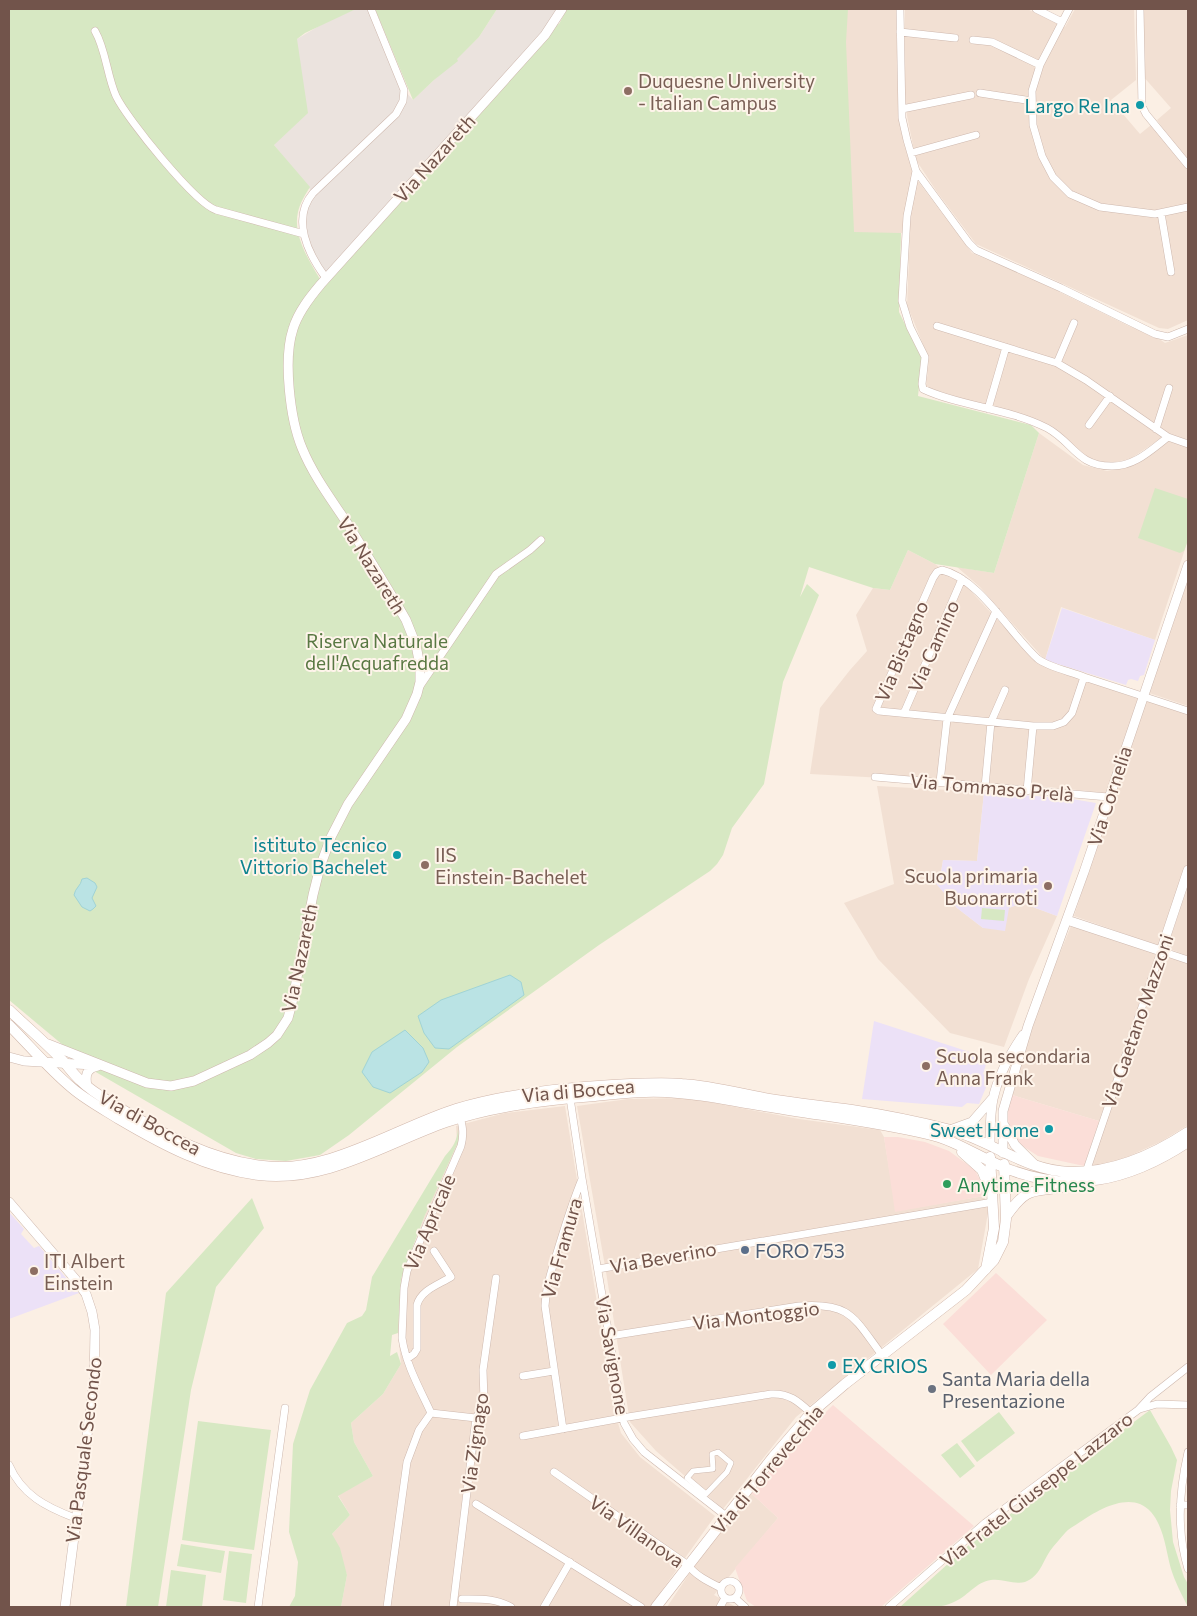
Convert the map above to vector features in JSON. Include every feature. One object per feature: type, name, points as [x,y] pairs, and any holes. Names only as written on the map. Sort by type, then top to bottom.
[{"type":"main road","name":"Via di Boccea","points":[[9,1010],[44,1042],[87,1086],[107,1100],[173,1139],[211,1154],[264,1167],[297,1165],[336,1157],[417,1123],[459,1113],[508,1097],[542,1091],[620,1084],[677,1083],[850,1110],[950,1130],[1036,1166],[1061,1172],[1086,1172],[1134,1161],[1188,1132]]},
{"type":"main road","name":"Via di Boccea","points":[[10,1028],[78,1092],[164,1145],[204,1162],[257,1175],[289,1175],[323,1170],[351,1161],[459,1113],[519,1104],[634,1092],[681,1093],[866,1121],[943,1138],[1004,1168],[1045,1180],[1063,1182],[1082,1182],[1130,1172],[1155,1161],[1188,1142]]},
{"type":"main road","points":[[943,1138],[972,1159],[982,1170],[993,1202]]},
{"type":"main road","points":[[986,1270],[994,1233],[990,1146]]},
{"type":"main road","name":"Via di Torrevecchia","points":[[656,1607],[789,1437],[811,1413],[966,1290],[994,1260],[1001,1248],[1007,1215],[1003,1153]]},
{"type":"main road","points":[[1007,1215],[1020,1198],[1027,1193],[1082,1182]]},
{"type":"street","points":[[326,278],[312,255],[304,234],[302,217],[304,207],[309,198],[396,114],[403,101],[404,90],[371,9]]},
{"type":"street","name":"Via Nazareth","points":[[44,1042],[146,1083],[164,1086],[177,1085],[194,1081],[264,1046],[277,1034],[288,1018],[312,895],[331,837],[348,804],[406,719],[419,688],[420,666],[410,627],[303,450],[295,424],[290,377],[289,353],[291,334],[303,307],[326,278],[539,42],[562,9]]},
{"type":"street","points":[[900,9],[902,109],[904,130],[910,153],[916,171],[968,243],[976,250],[1061,288],[1155,334],[1168,337],[1181,334],[1188,329]]},
{"type":"street","points":[[1036,9],[1062,22]]},
{"type":"street","points":[[1069,9],[1040,65],[1032,100],[1032,121],[1040,151],[1053,177],[1066,191],[1079,199],[1100,207],[1142,213],[1161,213],[1188,207]]},
{"type":"street","points":[[1140,9],[1141,80],[1144,111],[1188,165]]},
{"type":"street","points":[[95,31],[111,82],[123,109],[160,155],[201,200],[216,210],[304,234]]},
{"type":"street","points":[[900,32],[955,38]]},
{"type":"street","points":[[973,40],[992,42],[1040,65]]},
{"type":"street","points":[[980,94],[1032,100]]},
{"type":"street","points":[[902,109],[971,95]]},
{"type":"street","points":[[910,153],[976,135]]},
{"type":"street","points":[[916,171],[907,216],[902,294],[907,319],[925,357],[922,388],[988,409],[1012,414],[1047,428],[1085,460],[1101,466],[1120,466],[1134,461],[1168,437]]},
{"type":"street","points":[[1161,213],[1171,272]]},
{"type":"street","points":[[1057,363],[1074,323]]},
{"type":"street","points":[[937,326],[1057,363],[1110,396],[1168,437],[1188,444]]},
{"type":"street","points":[[988,409],[1006,347]]},
{"type":"street","points":[[1156,429],[1169,388]]},
{"type":"street","points":[[1089,425],[1110,396]]},
{"type":"street","points":[[419,688],[496,574],[541,540]]},
{"type":"street","name":"Via Cornelia","points":[[1003,1153],[1002,1123],[1005,1101],[1028,1026],[1067,920],[1188,565]]},
{"type":"street","name":"Via Bistagno","points":[[1084,677],[1073,709],[1066,720],[1053,726],[1033,726],[878,711],[876,706],[935,575],[942,570],[962,580],[996,611],[1038,659],[1084,677],[1188,711]]},
{"type":"street","name":"Via Camino","points":[[904,713],[962,580]]},
{"type":"street","points":[[940,782],[946,718],[996,611]]},
{"type":"street","points":[[985,787],[991,722],[1005,690]]},
{"type":"street","points":[[1027,791],[1033,726]]},
{"type":"street","name":"Via Tommaso Prelà","points":[[875,777],[1108,797]]},
{"type":"street","name":"Via Gaetano Mazzoni","points":[[1086,1172],[1188,870]]},
{"type":"street","points":[[1067,920],[1188,960]]},
{"type":"street","name":"Via Cornelia","points":[[990,1146],[993,1097],[1009,1059],[1028,1026]]},
{"type":"street","points":[[9,1057],[20,1061],[45,1062]]},
{"type":"street","name":"Via Nazareth","points":[[45,1062],[102,1066]]},
{"type":"street","points":[[87,1086],[88,1071],[102,1066]]},
{"type":"street","points":[[950,1130],[972,1122],[993,1097]]},
{"type":"street","name":"Via Framura","points":[[563,1429],[544,1306],[549,1278],[572,1202],[582,1178],[570,1098]]},
{"type":"street","name":"Via Apricale","points":[[432,1412],[407,1359],[402,1338],[403,1303],[407,1271],[464,1136],[459,1113]]},
{"type":"street","points":[[1002,1123],[1015,1145],[1036,1166]]},
{"type":"street","name":"Via Savignone","points":[[582,1178],[610,1336],[622,1418],[633,1439],[644,1452],[726,1516]]},
{"type":"street","name":"Via Pasquale Secondo","points":[[9,1202],[79,1283],[88,1300],[93,1318],[95,1346],[94,1381],[64,1607]]},
{"type":"street","name":"Via Beverino","points":[[598,1269],[993,1202]]},
{"type":"street","name":"Via Apricale","points":[[407,1359],[417,1349],[417,1305],[419,1298],[423,1293],[451,1277],[434,1252]]},
{"type":"street","name":"Via Zignago","points":[[453,1607],[476,1418],[484,1400],[483,1370],[496,1278]]},
{"type":"street","name":"Via Montoggio","points":[[610,1336],[790,1307],[820,1305],[835,1307],[852,1317],[882,1355]]},
{"type":"street","name":"Via Fratel Giuseppe Lazzaro","points":[[889,1607],[985,1523],[1138,1410],[1188,1366]]},
{"type":"street","points":[[523,1376],[554,1371]]},
{"type":"street","points":[[523,1436],[775,1394],[783,1394],[794,1398],[811,1413]]},
{"type":"street","name":"Via Fratel Giuseppe Lazzaro","points":[[1138,1410],[1157,1404],[1188,1405]]},
{"type":"street","points":[[258,1607],[285,1408]]},
{"type":"street","points":[[387,1607],[408,1462],[419,1430],[432,1412],[476,1418]]},
{"type":"street","points":[[718,1452],[731,1463],[727,1472],[706,1494],[688,1478],[694,1470],[713,1469],[712,1454],[718,1452]]},
{"type":"street","points":[[1188,1452],[1180,1505],[1182,1543],[1188,1569]]},
{"type":"street","points":[[9,1465],[21,1485],[38,1501],[56,1511],[76,1518]]},
{"type":"street","name":"Via Villanova","points":[[554,1472],[688,1565],[701,1577],[721,1588]]},
{"type":"street","points":[[476,1504],[641,1607]]},
{"type":"street","points":[[1180,1505],[1188,1505]]},
{"type":"street","points":[[544,1607],[570,1562]]},
{"type":"street","points":[[727,1581],[736,1583],[739,1591],[735,1598],[725,1598],[722,1594],[721,1588],[727,1581]]},
{"type":"street","points":[[720,1607],[725,1598]]},
{"type":"street","points":[[735,1598],[744,1607]]},
{"type":"street","points":[[462,1599],[496,1600],[511,1607]]},
{"type":"shaded area","points":[[356,9],[374,9],[404,90],[413,100],[479,37],[497,9],[562,9],[341,317],[232,294],[326,278],[312,255],[302,217],[313,193],[274,145],[297,39],[329,20]]},
{"type":"shaded area","points":[[839,9],[897,9],[896,31],[901,132],[911,153],[915,186],[918,181],[972,253],[1037,281],[1129,326],[1155,336],[1165,343],[1188,335],[1188,440],[1172,436],[1160,439],[1130,459],[1110,463],[1093,461],[1049,425],[926,387],[929,359],[907,305],[910,233],[846,233]]},
{"type":"shaded area","points":[[905,9],[1027,9],[1065,27],[1075,9],[1134,9],[1136,80],[1111,100],[1140,134],[1151,125],[1188,171],[1188,320],[1168,329],[1159,328],[976,244],[937,192],[916,160],[907,116],[905,93]]},
{"type":"shaded area","points":[[1144,9],[1188,9],[1188,159],[1167,135],[1157,120],[1171,108],[1142,75]]},
{"type":"shaded area","points":[[1039,433],[1083,465],[1107,471],[1131,466],[1169,441],[1188,447],[1188,540],[1155,640],[1061,607],[1045,660],[980,587],[957,567],[994,573]]},
{"type":"shaded area","points":[[908,550],[935,564],[966,586],[1039,664],[1138,699],[1106,793],[1048,787],[810,774],[820,708],[867,651],[856,615],[873,588],[890,590]]},
{"type":"shaded area","points":[[1188,580],[1188,706],[1149,693]]},
{"type":"shaded area","points":[[1062,608],[1155,640],[1144,675],[1140,676],[1138,681],[1128,680],[1126,685],[1045,660]]},
{"type":"shaded area","points":[[1147,697],[1188,713],[1188,861],[1159,946],[1074,916]]},
{"type":"shaded area","points":[[877,786],[984,792],[977,861],[943,860],[941,872],[933,879],[957,908],[983,928],[1009,908],[1022,903],[1057,916],[1029,979],[1004,1047],[950,1033],[878,959],[844,903],[894,884]]},
{"type":"shaded area","points":[[984,792],[1072,799],[1096,803],[1057,916],[1022,903],[1009,908],[1005,931],[983,928],[957,908],[932,879],[941,872],[943,860],[977,861]]},
{"type":"shaded area","points":[[1188,886],[1188,956],[1167,948]]},
{"type":"shaded area","points":[[1071,926],[1157,953],[1099,1121],[1012,1095],[1047,985]]},
{"type":"shaded area","points":[[1163,954],[1188,964],[1188,1125],[1162,1141],[1114,1163],[1091,1167]]},
{"type":"shaded area","name":"Scuola secondaria Anna Frank","points":[[874,1021],[988,1058],[983,1074],[990,1078],[979,1104],[967,1103],[962,1107],[862,1099]]},
{"type":"shaded area","points":[[1012,1095],[1099,1121],[1084,1166],[1038,1156],[1021,1145],[1010,1128],[1007,1116]]},
{"type":"shaded area","points":[[688,1098],[799,1119],[880,1130],[884,1137],[896,1211],[984,1196],[988,1213],[978,1269],[796,1417],[723,1509],[656,1451],[630,1422],[577,1106],[628,1099]]},
{"type":"shaded area","points":[[565,1106],[615,1413],[621,1433],[640,1457],[715,1516],[650,1607],[341,1607],[347,1575],[332,1534],[350,1515],[338,1495],[373,1476],[354,1442],[351,1423],[383,1394],[401,1364],[398,1333],[401,1279],[425,1215],[457,1140],[456,1126],[505,1113]]},
{"type":"shaded area","points":[[884,1137],[898,1137],[925,1142],[949,1151],[975,1170],[982,1184],[984,1196],[895,1212]]},
{"type":"shaded area","name":"ITI Albert Einstein","points":[[9,1212],[24,1229],[21,1234],[34,1248],[39,1246],[79,1293],[9,1319]]},
{"type":"shaded area","points":[[996,1273],[1047,1320],[991,1375],[943,1324]]},
{"type":"shaded area","points":[[833,1405],[974,1526],[881,1607],[756,1607],[747,1601],[735,1568],[778,1518],[751,1493],[795,1443]]},
{"type":"shaded area","points":[[751,1493],[778,1518],[714,1595],[736,1607],[667,1607],[697,1562]]},
{"type":"green space","name":"Riserva Naturale dell'Acquafredda","points":[[9,9],[356,9],[305,33],[297,39],[308,113],[274,145],[310,187],[299,209],[298,231],[304,250],[324,286],[555,25],[559,24],[567,9],[848,9],[846,42],[854,232],[901,233],[899,312],[922,359],[918,396],[1031,425],[1039,433],[994,573],[935,564],[908,550],[890,590],[873,588],[809,567],[800,597],[807,584],[819,595],[783,682],[764,784],[732,828],[723,855],[717,864],[710,871],[599,945],[457,1047],[349,1135],[320,1155],[286,1161],[256,1159],[236,1153],[94,1071],[9,1000]]},
{"type":"green space","points":[[375,9],[497,9],[479,37],[457,59],[458,61],[413,100]]},
{"type":"green space","points":[[1155,488],[1188,499],[1188,540],[1184,551],[1180,553],[1138,538]]},
{"type":"green space","points":[[982,908],[1005,910],[1004,921],[981,919]]},
{"type":"green space","points":[[458,1129],[459,1140],[425,1215],[401,1279],[398,1333],[392,1335],[390,1356],[397,1352],[401,1364],[383,1394],[351,1423],[354,1442],[373,1476],[338,1496],[350,1515],[332,1534],[340,1548],[347,1575],[341,1607],[289,1607],[295,1596],[298,1562],[289,1532],[293,1444],[310,1390],[347,1323],[362,1316],[366,1310],[372,1277],[452,1147],[457,1137]]},
{"type":"green space","points":[[252,1198],[264,1228],[216,1287],[191,1390],[158,1607],[126,1607],[166,1293]]},
{"type":"green space","points":[[1150,1410],[1177,1460],[1171,1491],[1170,1510],[1173,1542],[1188,1584],[1188,1607],[1173,1574],[1162,1532],[1155,1518],[1143,1506],[1135,1502],[1125,1502],[1106,1507],[1068,1530],[1050,1551],[1037,1573],[1025,1582],[986,1581],[950,1604],[929,1607],[900,1607],[970,1544]]},
{"type":"green space","points":[[999,1412],[1015,1433],[977,1462],[961,1441]]},
{"type":"green space","points":[[198,1421],[271,1430],[254,1550],[182,1540]]},
{"type":"green space","points":[[957,1443],[975,1466],[960,1478],[941,1455]]},
{"type":"green space","points":[[181,1544],[225,1551],[221,1573],[177,1566]]},
{"type":"green space","points":[[229,1551],[252,1554],[246,1603],[223,1600]]},
{"type":"green space","points":[[171,1570],[206,1575],[202,1607],[166,1607]]},
{"type":"water","points":[[87,878],[95,883],[97,887],[92,898],[96,906],[90,911],[82,907],[74,895],[82,879]]},
{"type":"water","points":[[510,975],[521,982],[524,995],[449,1049],[435,1048],[424,1033],[418,1016],[441,1000]]},
{"type":"water","points":[[405,1030],[423,1048],[429,1062],[422,1072],[390,1093],[373,1087],[362,1072],[372,1052]]},
{"type":"place","name":"Duquesne University - Italian Campus","points":[[628,91]]},
{"type":"place","name":"Largo Re Ina","points":[[1140,105]]},
{"type":"place","name":"istituto Tecnico Vittorio Bachelet","points":[[397,855]]},
{"type":"place","name":"IIS Einstein-Bachelet","points":[[425,865]]},
{"type":"place","name":"Scuola primaria Buonarroti","points":[[1048,886]]},
{"type":"place","name":"Scuola secondaria Anna Frank","points":[[926,1066]]},
{"type":"place","name":"Sweet Home","points":[[1049,1129]]},
{"type":"place","name":"Anytime Fitness","points":[[947,1184]]},
{"type":"place","name":"FORO 753","points":[[745,1250]]},
{"type":"place","name":"ITI Albert Einstein","points":[[34,1271]]},
{"type":"place","name":"EX CRIOS","points":[[832,1365]]},
{"type":"place","name":"Santa Maria della Presentazione","points":[[932,1389]]}]
